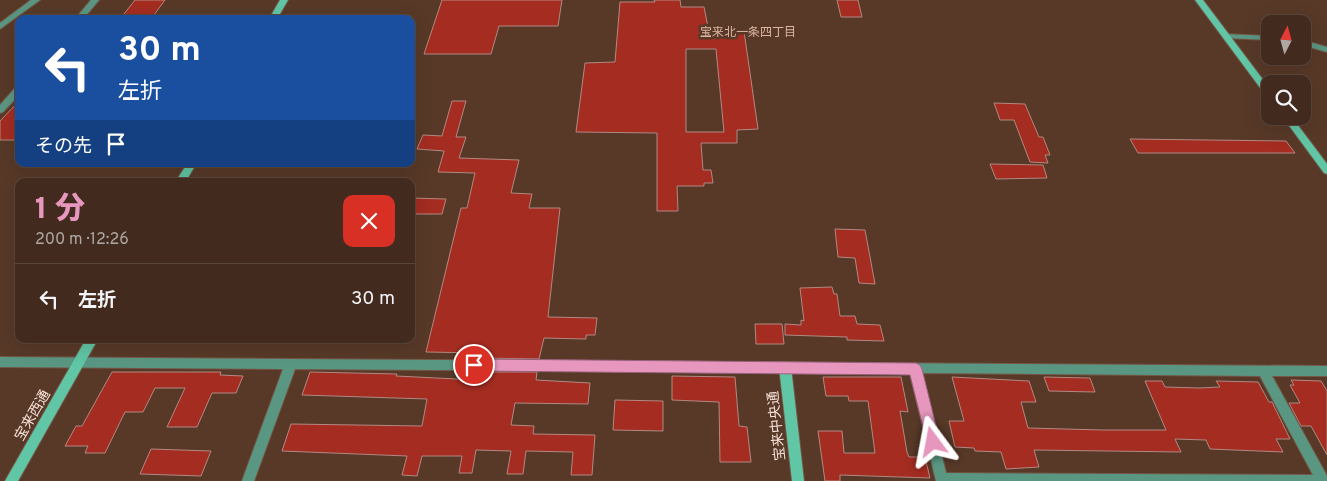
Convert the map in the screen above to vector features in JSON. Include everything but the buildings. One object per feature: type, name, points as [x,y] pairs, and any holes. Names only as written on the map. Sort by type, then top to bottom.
[{"type":"street","points":[[16,15],[36,0]]},
{"type":"street","points":[[82,15],[94,0]]},
{"type":"street","points":[[275,15],[284,0]]},
{"type":"street","points":[[1199,0],[1261,83]]},
{"type":"street","points":[[0,27],[15,16]]},
{"type":"street","points":[[1226,36],[1261,38]]},
{"type":"street","points":[[1311,45],[1327,50]]},
{"type":"street","points":[[0,110],[15,93]]},
{"type":"street","points":[[1293,125],[1327,171]]},
{"type":"street","points":[[183,178],[189,167]]},
{"type":"street","name":"宝来西通","points":[[11,481],[90,343]]},
{"type":"street","points":[[0,362],[1327,371]]},
{"type":"street","points":[[248,481],[291,364]]},
{"type":"street","name":"宝来中央通","points":[[785,367],[798,481]]},
{"type":"street","points":[[916,369],[941,480],[1323,481],[1264,371]]},
{"type":"district","name":"宝来北一条四丁目","points":[[748,32]]},
{"type":"route","points":[[474,365],[916,369],[933,442]]}]
